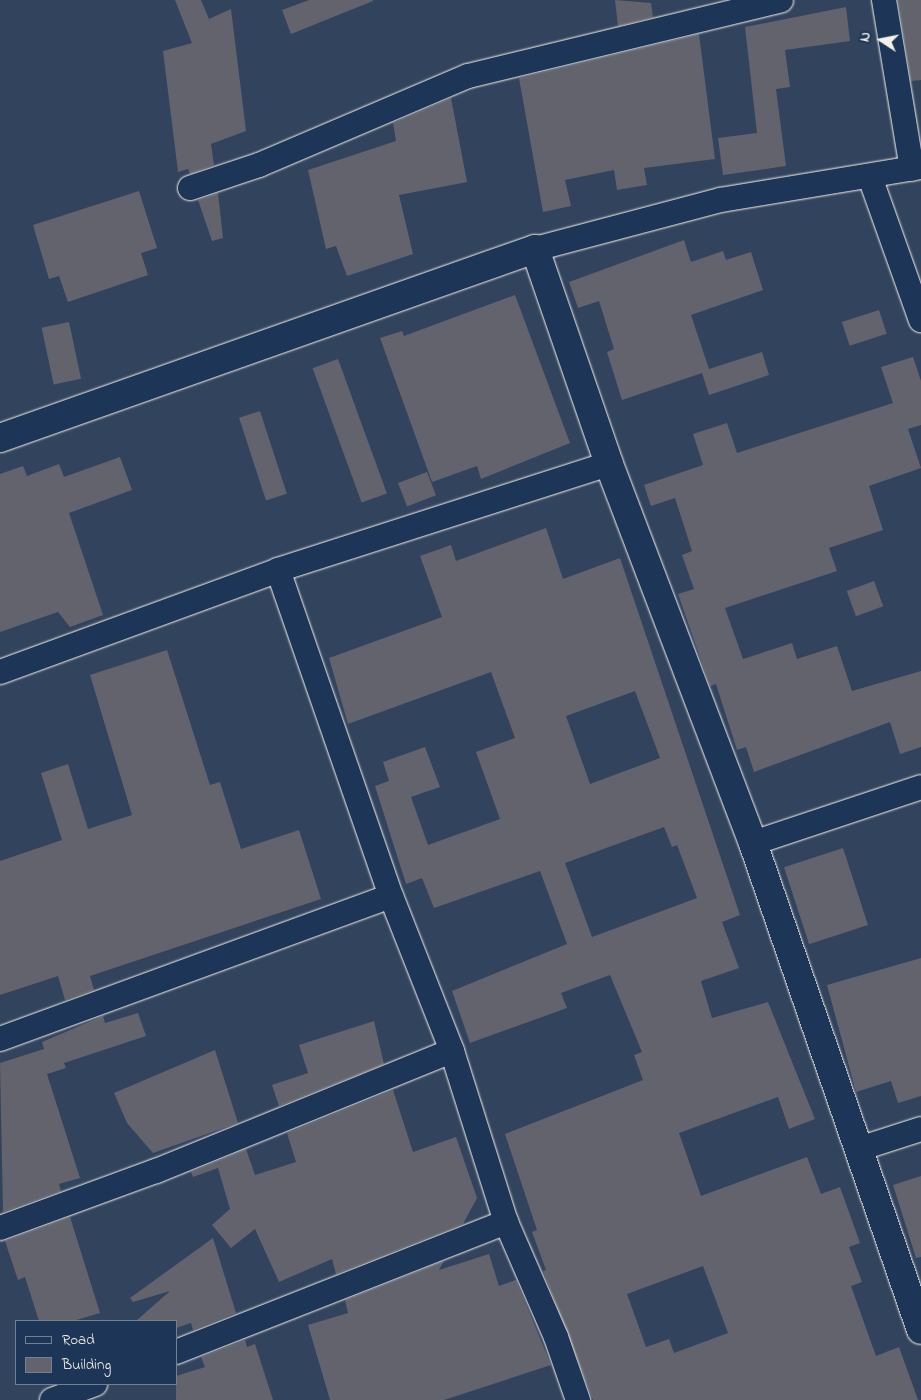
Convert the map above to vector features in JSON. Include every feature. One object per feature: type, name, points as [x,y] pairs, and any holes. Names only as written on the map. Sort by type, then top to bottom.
[{"type":"main road","points":[[0,438],[535,250],[609,464],[753,842],[921,1330]]},
{"type":"street","points":[[190,188],[259,165],[468,76],[781,0]]},
{"type":"street","points":[[535,250],[721,200],[917,168],[884,0]]},
{"type":"street","points":[[870,177],[921,320]]},
{"type":"street","points":[[0,672],[278,570],[609,464]]},
{"type":"street","points":[[278,570],[391,896],[452,1051],[506,1222],[556,1337],[578,1400]]},
{"type":"street","points":[[753,842],[921,786]]},
{"type":"street","points":[[0,1039],[391,896]]},
{"type":"street","points":[[0,1228],[156,1171],[452,1051]]},
{"type":"street","points":[[859,1149],[921,1129]]},
{"type":"street","points":[[178,1351],[506,1222]]},
{"type":"street","points":[[52,1400],[92,1385]]},
{"type":"building","points":[[175,0],[201,0],[209,19],[231,9],[246,131],[211,144],[214,165],[190,174],[188,169],[178,172],[163,51],[192,43]]},
{"type":"building","points":[[309,0],[373,1],[291,34],[282,10]]},
{"type":"building","points":[[615,0],[651,3],[653,17],[618,26]]},
{"type":"building","points":[[898,0],[921,0],[921,80],[911,81]]},
{"type":"building","points":[[846,7],[850,41],[785,50],[790,87],[776,89],[786,166],[723,175],[718,138],[757,133],[745,27]]},
{"type":"building","points":[[699,34],[715,159],[644,168],[647,185],[617,190],[614,170],[565,180],[571,206],[543,212],[519,78]]},
{"type":"building","points":[[451,98],[467,182],[399,195],[413,254],[347,276],[336,246],[326,249],[308,170],[396,141],[393,123]]},
{"type":"building","points":[[139,191],[157,248],[141,253],[148,275],[68,302],[59,276],[49,279],[33,225]]},
{"type":"building","points":[[218,193],[223,238],[212,241],[198,200]]},
{"type":"building","points":[[684,240],[691,262],[723,251],[726,260],[751,252],[763,290],[691,315],[709,369],[762,352],[769,375],[709,395],[702,373],[622,400],[607,352],[614,349],[599,301],[578,308],[569,282]]},
{"type":"building","points":[[515,295],[570,443],[481,479],[477,466],[432,482],[380,338],[402,331],[404,336]]},
{"type":"building","points":[[879,310],[887,334],[850,346],[842,322]]},
{"type":"building","points":[[69,322],[81,379],[54,385],[42,328]]},
{"type":"building","points":[[913,357],[921,381],[921,425],[908,429],[921,468],[869,486],[883,530],[829,548],[837,571],[725,608],[743,659],[792,643],[797,659],[837,646],[852,691],[921,671],[921,747],[900,754],[890,722],[754,772],[746,747],[737,750],[716,684],[710,686],[678,594],[694,589],[682,555],[692,551],[675,498],[651,506],[644,485],[703,465],[693,434],[727,423],[737,453],[893,403],[881,367]]},
{"type":"building","points":[[338,359],[387,493],[362,503],[313,368]]},
{"type":"building","points":[[260,411],[287,494],[266,501],[239,418]]},
{"type":"building","points":[[120,457],[132,490],[69,513],[103,615],[70,627],[58,612],[0,632],[0,474],[23,466],[27,476],[59,464],[64,477]]},
{"type":"building","points":[[427,472],[436,495],[407,506],[398,483]]},
{"type":"building","points":[[546,528],[563,579],[620,558],[740,915],[722,922],[739,968],[701,981],[712,1018],[768,1002],[815,1119],[789,1129],[778,1097],[679,1133],[701,1196],[807,1157],[821,1194],[840,1187],[860,1243],[849,1247],[862,1282],[851,1286],[876,1356],[899,1347],[918,1400],[593,1400],[543,1271],[546,1270],[532,1232],[537,1230],[505,1134],[643,1080],[634,1055],[642,1052],[610,975],[561,993],[567,1008],[470,1043],[452,991],[567,944],[540,871],[434,908],[422,878],[406,884],[375,786],[389,781],[383,762],[425,747],[440,787],[411,797],[428,845],[500,819],[476,752],[515,738],[491,672],[348,724],[329,658],[442,617],[420,556],[451,545],[456,561]],"holes":[[[635,691],[660,758],[590,784],[566,716]],[[664,827],[672,847],[677,845],[697,898],[592,937],[565,863]],[[703,1266],[728,1333],[674,1353],[669,1339],[646,1347],[627,1294]]]},
{"type":"building","points":[[874,581],[883,606],[856,616],[847,591]]},
{"type":"building","points":[[167,650],[210,785],[220,782],[241,849],[299,830],[321,899],[90,976],[94,990],[65,1000],[58,976],[0,995],[0,861],[62,840],[41,773],[68,764],[88,829],[132,815],[90,675]]},
{"type":"building","points":[[843,848],[868,925],[809,944],[784,867]]},
{"type":"building","points":[[921,958],[921,1096],[898,1103],[891,1081],[856,1092],[827,985]]},
{"type":"building","points":[[138,1013],[146,1036],[64,1063],[66,1068],[47,1074],[80,1178],[59,1184],[61,1191],[3,1212],[0,1063],[44,1049],[42,1042],[103,1016],[105,1023]]},
{"type":"building","points":[[374,1021],[384,1064],[279,1106],[272,1085],[308,1073],[299,1045]]},
{"type":"building","points":[[215,1050],[238,1123],[153,1153],[127,1123],[114,1093]]},
{"type":"building","points":[[393,1090],[413,1152],[456,1137],[477,1198],[463,1224],[336,1274],[332,1259],[279,1282],[255,1229],[231,1248],[212,1225],[230,1209],[218,1168],[193,1177],[191,1172],[246,1149],[255,1175],[296,1162],[287,1133]]},
{"type":"building","points":[[921,1176],[921,1257],[916,1258],[893,1185]]},
{"type":"building","points":[[70,1217],[100,1313],[76,1320],[39,1320],[25,1277],[18,1280],[5,1241]]},
{"type":"building","points":[[213,1238],[236,1313],[193,1330],[191,1323],[178,1327],[178,1320],[137,1320],[170,1291],[133,1302],[130,1298]]},
{"type":"building","points":[[489,1254],[499,1286],[516,1280],[551,1365],[444,1400],[330,1400],[308,1325],[348,1313],[345,1300],[444,1261],[439,1270]]},
{"type":"building","points":[[245,1340],[247,1347],[255,1344],[273,1400],[176,1400],[178,1375],[205,1367],[201,1357]]}]
